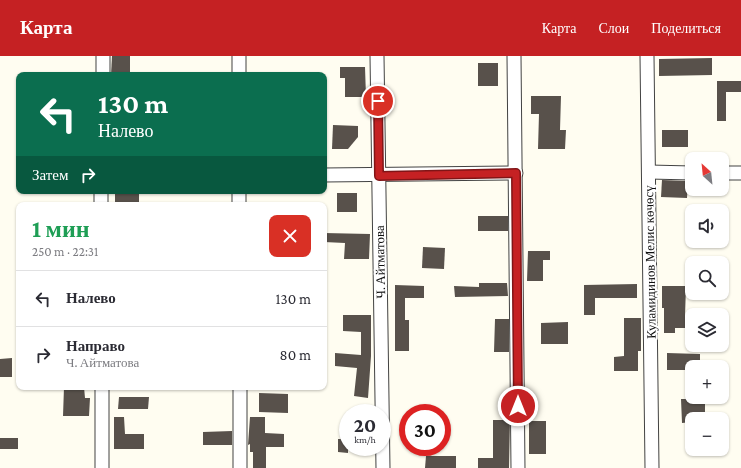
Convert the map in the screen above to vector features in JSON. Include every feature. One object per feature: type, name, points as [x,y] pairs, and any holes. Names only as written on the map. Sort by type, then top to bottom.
[{"type":"street","points":[[103,56],[103,72]]},
{"type":"street","points":[[239,56],[239,72]]},
{"type":"street","name":"Ч. Айтматова","points":[[377,56],[383,468]]},
{"type":"street","points":[[514,56],[518,468]]},
{"type":"street","name":"Куламидинов Мелис көчөсү","points":[[647,56],[652,468]]},
{"type":"street","points":[[649,172],[685,173]]},
{"type":"street","points":[[327,175],[379,176],[516,173]]},
{"type":"street","points":[[729,173],[741,173]]},
{"type":"street","points":[[102,390],[102,468]]},
{"type":"street","points":[[240,390],[240,468]]},
{"type":"building","points":[[112,56],[130,56],[130,72],[111,72]]},
{"type":"building","points":[[712,58],[712,75],[659,76],[659,59]]},
{"type":"building","points":[[478,63],[498,63],[498,86],[478,86]]},
{"type":"building","points":[[340,67],[365,67],[366,97],[345,97],[345,78],[340,78]]},
{"type":"building","points":[[717,81],[741,81],[741,92],[726,92],[726,121],[717,121]]},
{"type":"building","points":[[531,96],[561,96],[560,130],[566,130],[565,149],[538,149],[539,114],[531,114]]},
{"type":"building","points":[[333,125],[358,126],[358,137],[348,149],[332,149]]},
{"type":"building","points":[[662,130],[688,130],[688,147],[662,147]]},
{"type":"building","points":[[662,180],[685,181],[685,196],[687,196],[687,198],[661,197]]},
{"type":"building","points":[[337,193],[357,193],[357,212],[337,212]]},
{"type":"building","points":[[115,194],[139,194],[139,202],[115,202]]},
{"type":"building","points":[[478,216],[508,216],[508,231],[478,231]]},
{"type":"building","points":[[327,233],[370,234],[369,259],[344,259],[345,243],[327,242]]},
{"type":"building","points":[[423,247],[445,248],[444,269],[422,268]]},
{"type":"building","points":[[528,251],[550,251],[550,260],[543,260],[543,281],[527,281]]},
{"type":"building","points":[[479,283],[507,283],[508,296],[455,297],[454,286],[479,287]]},
{"type":"building","points":[[637,284],[637,298],[595,298],[595,315],[584,315],[584,285]]},
{"type":"building","points":[[395,285],[424,286],[424,298],[405,298],[405,320],[409,320],[409,351],[395,351]]},
{"type":"building","points":[[662,286],[685,286],[685,328],[675,328],[675,333],[664,333],[664,308],[662,308]]},
{"type":"building","points":[[343,315],[371,315],[371,356],[368,398],[354,396],[357,368],[335,366],[335,353],[361,355],[361,332],[343,331]]},
{"type":"building","points":[[624,318],[641,318],[641,351],[638,351],[638,371],[614,371],[614,357],[624,356]]},
{"type":"building","points":[[495,319],[509,319],[509,352],[494,352]]},
{"type":"building","points":[[568,322],[568,344],[541,344],[541,323]]},
{"type":"building","points":[[667,353],[700,354],[700,360],[685,360],[685,370],[667,370]]},
{"type":"building","points":[[12,358],[12,377],[0,377],[0,359]]},
{"type":"building","points":[[64,390],[84,390],[85,398],[90,398],[89,416],[63,416]]},
{"type":"building","points":[[259,393],[288,394],[288,413],[259,412]]},
{"type":"building","points":[[119,397],[149,397],[148,409],[118,409]]},
{"type":"building","points":[[681,399],[685,399],[685,404],[705,404],[705,412],[685,412],[685,423],[682,423]]},
{"type":"building","points":[[114,417],[124,417],[125,434],[144,434],[144,449],[114,449]]},
{"type":"building","points":[[250,417],[265,417],[265,433],[284,434],[284,447],[266,447],[266,468],[253,468],[253,452],[250,452],[250,444],[248,445]]},
{"type":"building","points":[[493,420],[510,420],[509,468],[478,468],[478,458],[493,458]]},
{"type":"building","points":[[529,421],[546,421],[546,454],[529,454]]},
{"type":"building","points":[[232,431],[232,445],[203,445],[203,432]]},
{"type":"building","points":[[0,438],[18,438],[18,449],[0,449]]},
{"type":"building","points":[[338,439],[339,439],[339,452]]},
{"type":"building","points":[[426,456],[456,456],[456,468],[425,468]]},
{"type":"route","points":[[378,101],[379,176],[516,173],[518,406]]}]
